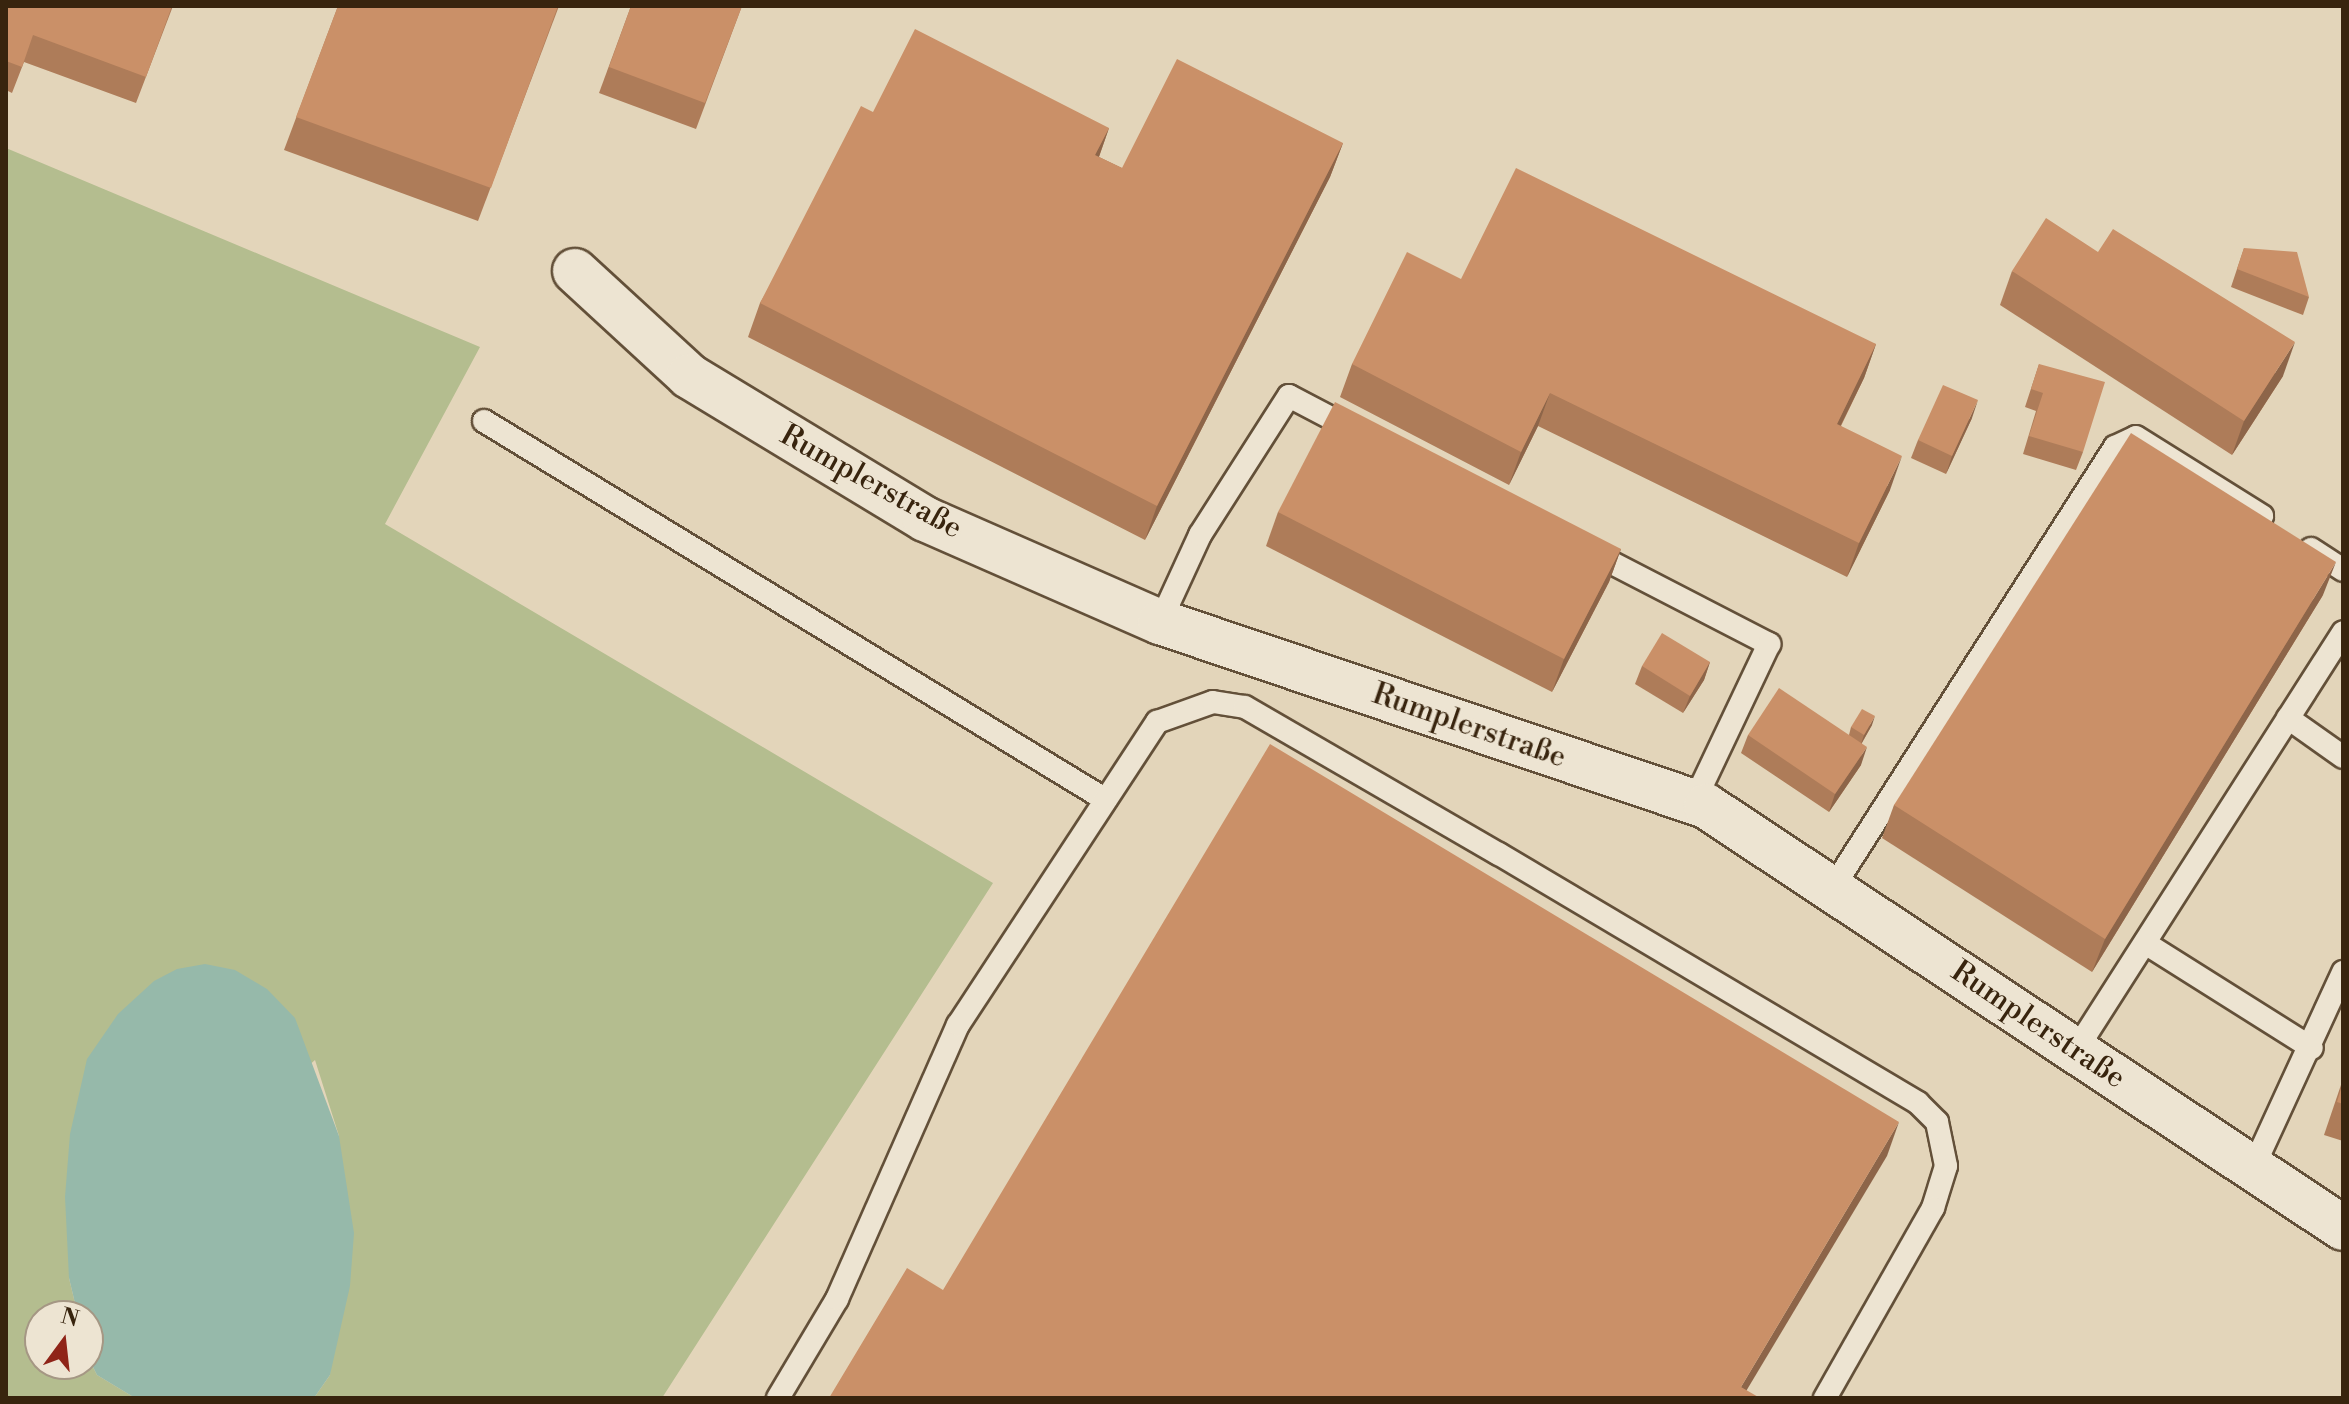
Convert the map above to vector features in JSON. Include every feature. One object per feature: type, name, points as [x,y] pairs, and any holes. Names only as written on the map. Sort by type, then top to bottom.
[{"type":"street","name":"Rumplerstraße","points":[[575,271],[689,376],[899,503],[1160,622],[1694,802],[1832,889],[2343,1228]]},
{"type":"lane","points":[[1160,622],[1200,535],[1289,396],[1374,440]]},
{"type":"lane","points":[[484,421],[1106,800]]},
{"type":"lane","points":[[1832,889],[2115,447],[2136,437],[2146,441],[2343,570]]},
{"type":"lane","points":[[1571,542],[1769,644],[1694,802]]},
{"type":"lane","points":[[2076,1050],[2343,632]]},
{"type":"lane","points":[[778,1398],[837,1299],[958,1025],[1157,722],[1213,702],[1245,707],[1918,1103],[1937,1122],[1946,1166],[1933,1208],[1825,1398]]},
{"type":"lane","points":[[2288,718],[2343,757]]},
{"type":"lane","points":[[2145,943],[2312,1048]]},
{"type":"lane","points":[[2253,1168],[2312,1048],[2343,972]]},
{"type":"shaded area","points":[[6,148],[480,347],[385,524],[993,883],[662,1398],[314,1398],[330,1375],[339,1136],[315,1060],[69,1278],[74,1300],[24,1300],[24,1380],[104,1379],[135,1398],[6,1398]]},
{"type":"shaded area","points":[[205,964],[235,970],[267,989],[295,1018],[339,1136],[354,1233],[350,1286],[330,1375],[314,1398],[135,1398],[104,1379],[104,1300],[74,1300],[69,1278],[65,1197],[70,1134],[87,1059],[118,1014],[154,981],[177,969]]},
{"type":"building","points":[[6,6],[172,6],[146,77],[33,35],[22,67],[6,61]]},
{"type":"building","points":[[338,6],[558,6],[491,188],[296,117]]},
{"type":"building","points":[[631,6],[742,6],[705,103],[609,67]]},
{"type":"building","points":[[915,29],[1109,128],[1095,155],[1122,168],[1177,59],[1343,143],[1157,506],[760,303],[861,106],[873,112]]},
{"type":"building","points":[[1516,168],[1876,344],[1837,424],[1902,456],[1859,543],[1550,393],[1521,452],[1352,364],[1407,252],[1461,279]]},
{"type":"building","points":[[2046,218],[2098,252],[2113,229],[2295,342],[2244,421],[2012,271]]},
{"type":"building","points":[[2244,248],[2297,252],[2309,297],[2237,269]]},
{"type":"building","points":[[2039,364],[2105,382],[2083,452],[2029,436],[2043,393],[2031,389]]},
{"type":"building","points":[[1943,385],[1978,400],[1952,456],[1918,440]]},
{"type":"building","points":[[1335,402],[1621,549],[1564,659],[1278,512]]},
{"type":"building","points":[[2131,433],[2336,562],[2105,939],[1894,805]]},
{"type":"building","points":[[1662,633],[1710,662],[1690,696],[1642,666]]},
{"type":"building","points":[[1779,688],[1867,747],[1835,794],[1748,735]]},
{"type":"building","points":[[1862,709],[1875,716],[1864,735],[1851,727]]},
{"type":"building","points":[[1270,744],[1899,1122],[1741,1387],[1760,1398],[829,1398],[907,1268],[943,1290]]},
{"type":"building","points":[[2343,1082],[2343,1104],[2337,1102]]}]
